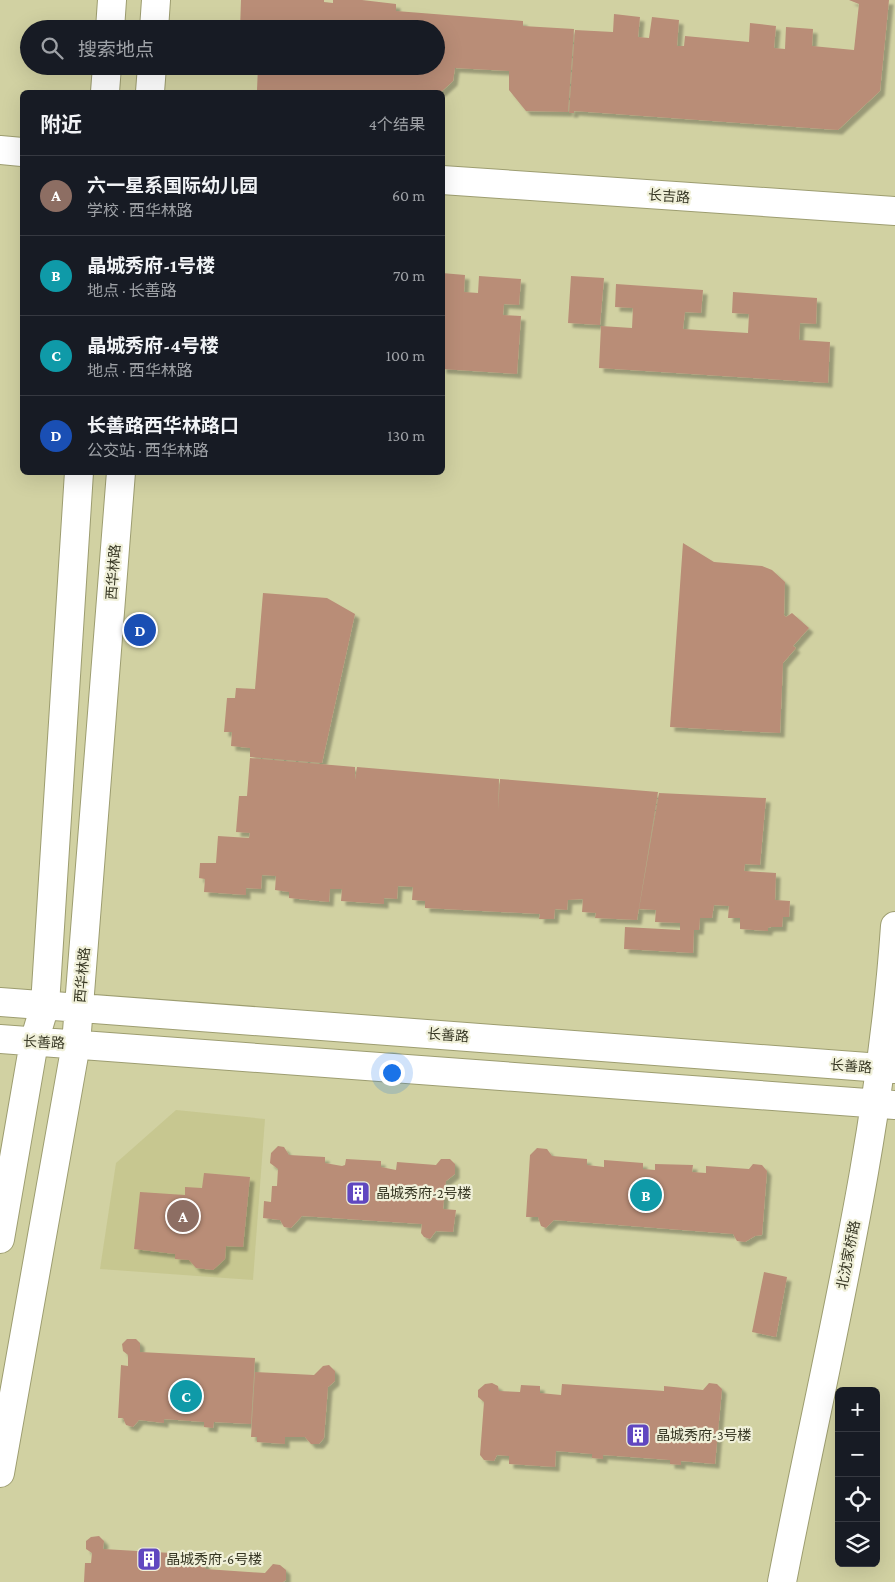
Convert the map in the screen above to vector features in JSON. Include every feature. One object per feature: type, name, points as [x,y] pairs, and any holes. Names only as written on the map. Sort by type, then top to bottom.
[{"type":"street","points":[[111,20],[112,0]]},
{"type":"street","points":[[155,20],[156,0]]},
{"type":"street","points":[[105,90],[106,75]]},
{"type":"street","points":[[150,90],[151,75]]},
{"type":"street","points":[[0,150],[20,152]]},
{"type":"street","name":"长吉路","points":[[445,180],[895,211]]},
{"type":"street","points":[[0,1239],[34,1042],[45,1005],[79,475]]},
{"type":"street","name":"西华林路","points":[[0,1473],[76,1044],[121,475]]},
{"type":"street","name":"北沈家桥路","points":[[782,1582],[862,1185],[886,1105],[895,926]]},
{"type":"street","name":"长善路","points":[[0,1002],[888,1068]]},
{"type":"street","name":"长善路","points":[[0,1040],[76,1044],[886,1105]]},
{"type":"shaded area","points":[[176,1110],[265,1119],[253,1280],[100,1269],[116,1163]]},
{"type":"building","points":[[241,0],[324,0],[324,2],[333,3],[333,0],[362,0],[396,4],[396,11],[523,21],[523,26],[574,29],[568,112],[526,111],[509,90],[509,71],[455,68],[453,81],[443,90],[257,90],[258,75],[445,75],[445,20],[240,20]]},
{"type":"building","points":[[849,0],[889,0],[880,91],[838,130],[574,111],[574,113],[569,113],[575,30],[613,32],[614,14],[640,17],[638,37],[649,38],[652,17],[679,20],[677,46],[684,46],[685,36],[749,42],[750,23],[776,26],[774,48],[785,49],[786,27],[813,29],[812,46],[854,50],[859,4]]},
{"type":"building","points":[[445,273],[465,275],[464,292],[478,293],[479,276],[521,279],[519,305],[504,304],[503,315],[521,316],[517,374],[445,369]]},
{"type":"building","points":[[571,276],[604,278],[600,325],[568,323]]},
{"type":"building","points":[[616,284],[703,290],[701,313],[685,312],[683,329],[748,333],[749,314],[732,313],[733,292],[817,298],[816,324],[800,323],[799,340],[830,342],[828,383],[599,368],[601,326],[632,328],[633,308],[615,307]]},
{"type":"building","points":[[683,543],[714,562],[762,566],[772,570],[785,582],[784,615],[786,617],[792,613],[809,628],[793,646],[796,648],[783,663],[780,733],[670,727]]},
{"type":"building","points":[[263,593],[327,598],[355,614],[322,763],[250,757],[250,748],[231,746],[232,732],[224,732],[227,698],[235,698],[236,688],[255,689]]},
{"type":"building","points":[[250,758],[355,767],[355,780],[357,767],[499,779],[498,811],[500,779],[658,792],[637,920],[595,918],[596,913],[582,912],[583,899],[568,900],[567,910],[555,909],[554,919],[539,919],[540,914],[425,908],[425,901],[412,900],[413,887],[398,886],[397,899],[384,898],[384,904],[341,901],[344,866],[342,889],[330,889],[329,902],[289,898],[289,892],[275,890],[276,876],[262,875],[261,889],[246,888],[246,895],[204,892],[205,879],[199,878],[200,863],[216,863],[218,836],[249,838],[250,833],[236,832],[239,796],[247,796]]},
{"type":"building","points":[[659,793],[766,798],[760,865],[745,864],[744,871],[776,873],[775,900],[790,901],[789,917],[783,917],[782,927],[771,927],[768,928],[768,931],[740,929],[740,918],[728,918],[729,906],[714,905],[712,918],[700,918],[699,930],[694,930],[693,953],[624,949],[625,927],[680,930],[680,923],[655,922],[656,910],[639,909]]},
{"type":"building","name":"晶城秀府-2号楼","points":[[278,1146],[284,1147],[289,1155],[325,1157],[325,1163],[342,1166],[345,1165],[346,1159],[381,1161],[381,1167],[396,1170],[397,1162],[436,1165],[441,1159],[450,1159],[455,1164],[455,1174],[446,1181],[443,1209],[456,1210],[453,1232],[436,1231],[430,1239],[424,1237],[421,1233],[422,1224],[302,1216],[291,1228],[284,1227],[280,1220],[263,1218],[264,1201],[271,1202],[272,1186],[277,1186],[278,1169],[270,1163],[271,1153]]},
{"type":"building","points":[[537,1148],[547,1149],[552,1156],[587,1159],[587,1165],[604,1167],[604,1160],[643,1163],[643,1169],[655,1170],[655,1164],[693,1165],[692,1172],[706,1173],[706,1166],[749,1169],[753,1164],[762,1165],[767,1171],[762,1235],[755,1236],[745,1242],[737,1241],[733,1234],[554,1220],[546,1228],[541,1226],[538,1217],[526,1217],[530,1155]]},
{"type":"building","points":[[204,1173],[250,1177],[243,1247],[226,1246],[225,1259],[213,1270],[196,1268],[189,1260],[175,1259],[175,1254],[134,1249],[140,1192],[185,1195],[185,1187],[202,1188]]},
{"type":"building","points":[[764,1272],[787,1277],[776,1337],[752,1332]]},
{"type":"building","points":[[127,1339],[136,1339],[140,1343],[140,1352],[255,1358],[251,1424],[214,1422],[213,1428],[204,1427],[204,1422],[164,1419],[164,1423],[139,1420],[133,1427],[126,1425],[123,1418],[118,1418],[121,1365],[128,1366],[128,1355],[123,1351],[122,1344]]},
{"type":"building","points":[[329,1365],[335,1371],[335,1381],[328,1387],[324,1438],[319,1444],[311,1444],[305,1437],[285,1437],[285,1444],[257,1442],[257,1437],[251,1437],[255,1372],[314,1375],[323,1366]]},
{"type":"building","name":"晶城秀府-3号楼","points":[[492,1383],[498,1386],[499,1391],[520,1392],[521,1385],[540,1386],[540,1393],[561,1395],[562,1384],[664,1391],[664,1386],[703,1390],[709,1383],[717,1384],[722,1389],[715,1464],[681,1461],[681,1465],[670,1464],[670,1460],[603,1455],[603,1459],[592,1458],[592,1454],[556,1451],[555,1467],[509,1464],[509,1456],[497,1455],[494,1461],[484,1460],[480,1455],[484,1402],[478,1397],[478,1390],[485,1384]]},
{"type":"building","name":"晶城秀府-6号楼","points":[[99,1536],[104,1541],[103,1549],[206,1555],[205,1569],[265,1573],[273,1564],[280,1565],[286,1570],[286,1580],[283,1582],[84,1582],[85,1563],[91,1563],[92,1553],[86,1549],[86,1541],[91,1537]]},
{"type":"place","name":"长善路西华林路口","points":[[140,630]]},
{"type":"place","name":"晶城秀府-2号楼","points":[[358,1193]]},
{"type":"place","name":"晶城秀府-1号楼","points":[[646,1195]]},
{"type":"place","name":"六一星系国际幼儿园","points":[[183,1216]]},
{"type":"place","name":"晶城秀府-4号楼","points":[[186,1396]]},
{"type":"place","name":"晶城秀府-3号楼","points":[[638,1435]]},
{"type":"place","name":"晶城秀府-6号楼","points":[[149,1559]]}]
